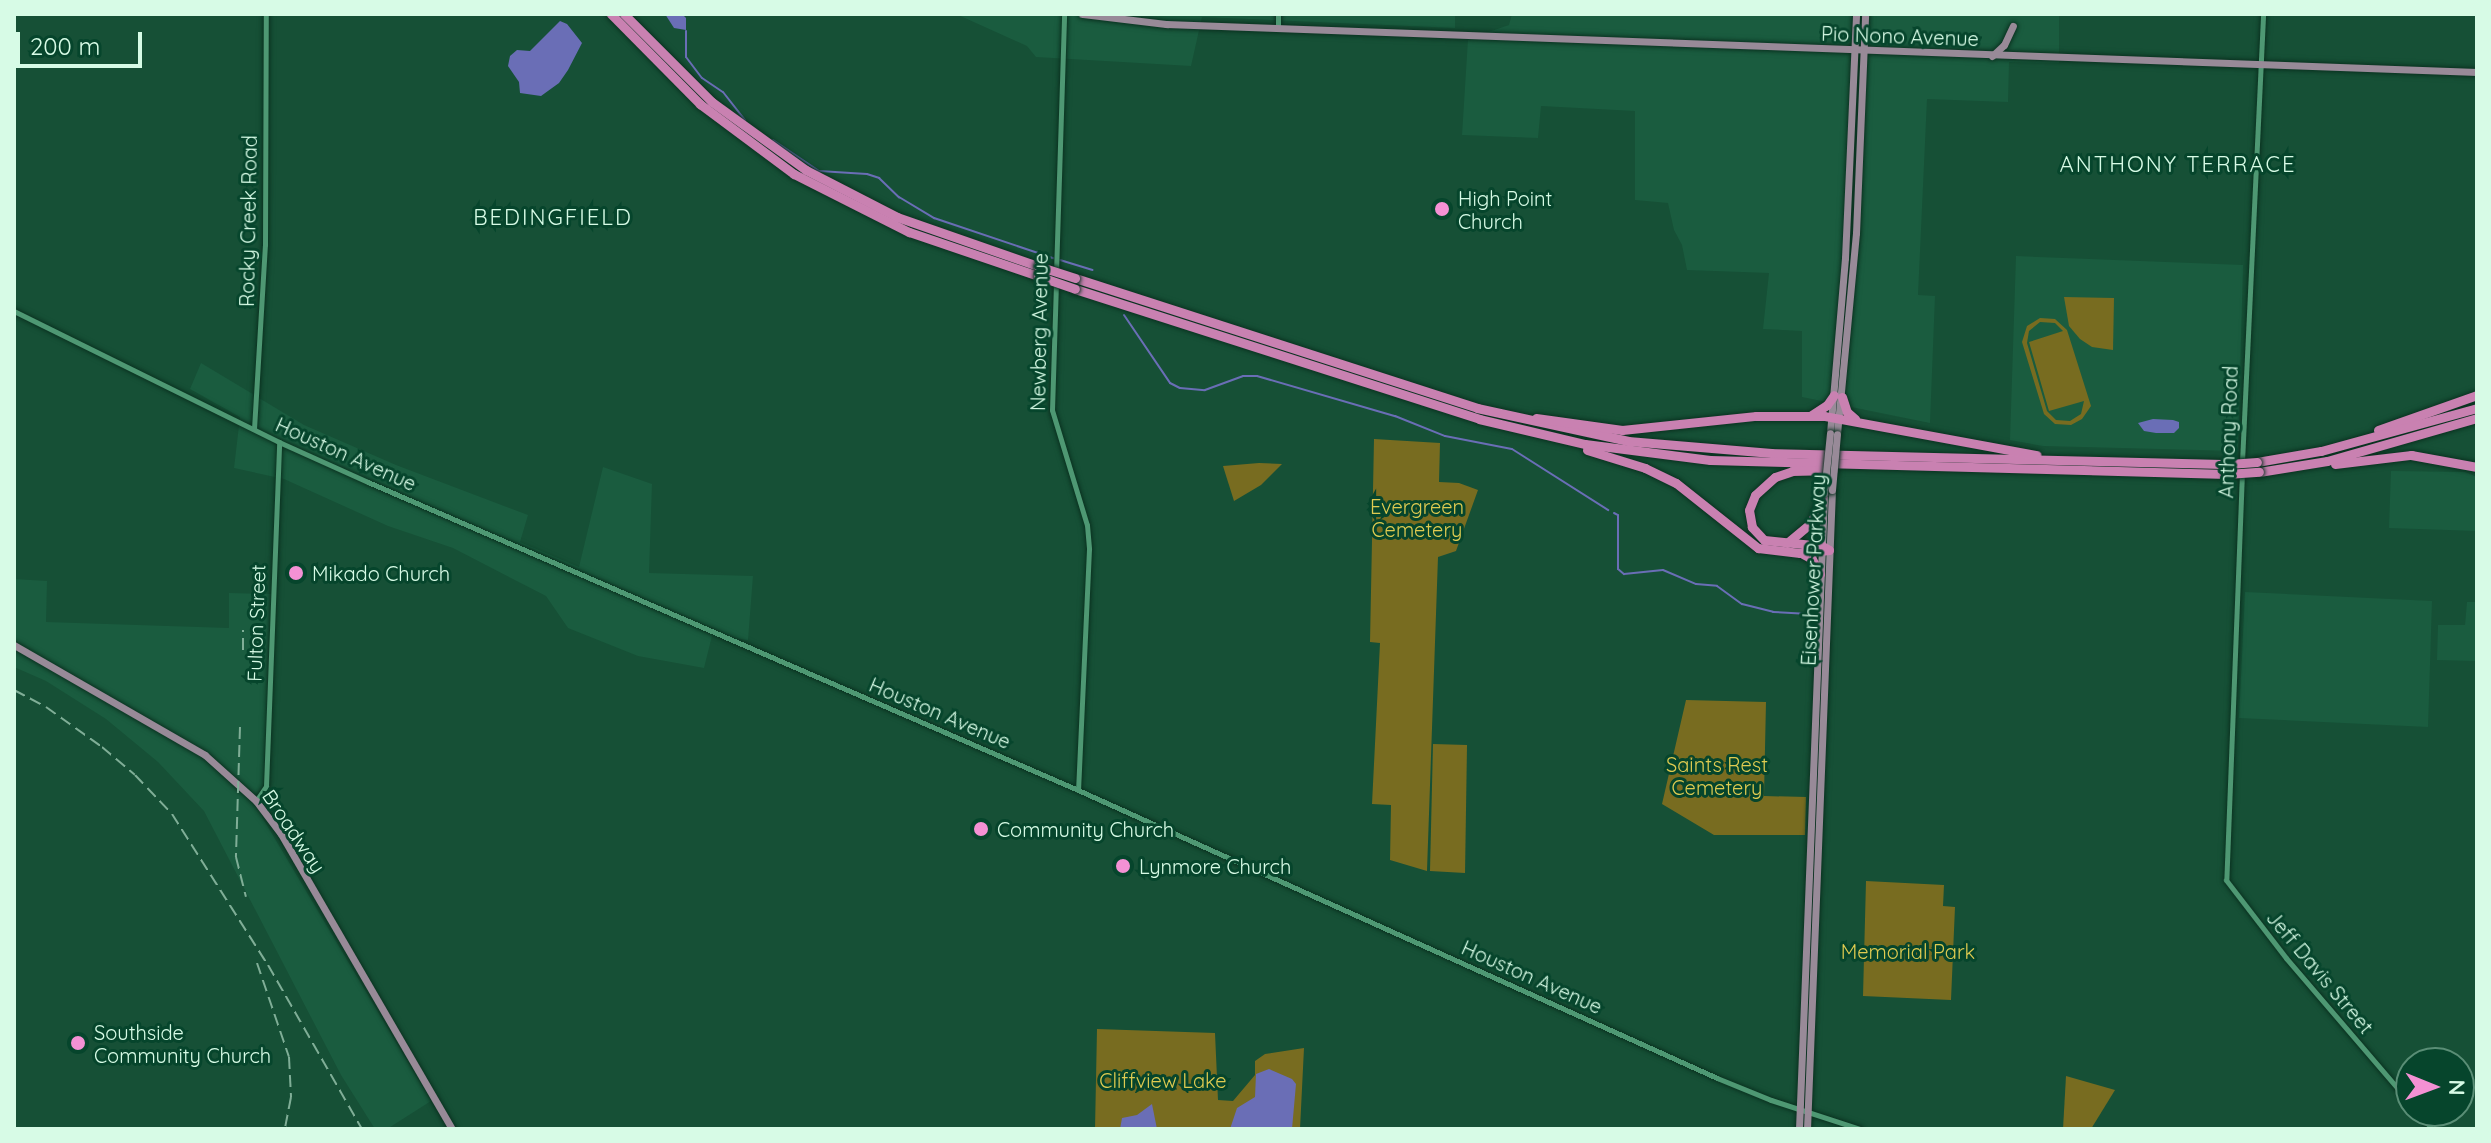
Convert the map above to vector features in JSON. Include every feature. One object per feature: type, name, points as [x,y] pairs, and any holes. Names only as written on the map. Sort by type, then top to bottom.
[{"type":"highway","points":[[611,14],[700,104],[794,174],[898,228],[1477,408],[1591,435],[1696,449],[2228,469]]},
{"type":"highway","points":[[624,14],[712,102],[806,170],[908,221],[1038,271]]},
{"type":"highway","points":[[1075,283],[1455,412],[1655,472],[1692,493],[1752,545],[1771,552],[1800,553],[1824,549]]},
{"type":"highway","points":[[2321,451],[2477,395]]},
{"type":"highway","points":[[1810,416],[1838,396],[1847,412],[1858,420]]},
{"type":"highway","points":[[1477,408],[1622,430],[1756,416],[1858,420],[1954,442],[2071,461]]},
{"type":"highway","points":[[2258,467],[2477,408]]},
{"type":"highway","points":[[2304,465],[2477,418]]},
{"type":"highway","points":[[1542,436],[1666,456],[1907,466],[2228,469],[2411,455],[2477,467]]},
{"type":"highway","points":[[1824,549],[1764,540],[1750,522],[1752,499],[1771,480],[1792,471],[1907,466]]},
{"type":"highway","points":[[1785,544],[1811,523],[1828,492]]},
{"type":"highway","points":[[1800,553],[1812,559],[1820,574]]},
{"type":"main road","name":"Pio Nono Avenue","points":[[1082,14],[1147,23],[2477,72]]},
{"type":"main road","name":"Eisenhower Parkway","points":[[1838,396],[1856,14]]},
{"type":"main road","name":"Eisenhower Parkway","points":[[1799,1129],[1804,1111],[1824,549],[1856,233],[1865,14]]},
{"type":"main road","points":[[1991,56],[2004,45],[2013,26]]},
{"type":"main road","name":"Eisenhower Parkway","points":[[1807,1129],[1804,1111],[1820,574],[1824,549]]},
{"type":"main road","name":"Broadway","points":[[14,645],[205,755],[256,801],[281,834],[452,1129]]},
{"type":"street","name":"Rocky Creek Road","points":[[254,429],[265,245],[266,14]]},
{"type":"street","name":"Newberg Avenue","points":[[1064,14],[1052,410],[1088,535],[1078,790]]},
{"type":"street","points":[[1278,14],[1278,28]]},
{"type":"street","name":"Anthony Road","points":[[2229,851],[2249,289],[2263,14]]},
{"type":"street","name":"Houston Avenue","points":[[14,311],[279,442],[1078,790],[1717,1078],[1860,1129]]},
{"type":"street","name":"Fulton Street","points":[[256,801],[266,786],[279,442]]},
{"type":"street","name":"Jeff Davis Street","points":[[2229,851],[2226,875],[2229,886],[2395,1085]]},
{"type":"shaded area","points":[[956,14],[1455,14],[1455,28],[1202,17],[1191,66],[1036,57],[1027,46]]},
{"type":"shaded area","points":[[1512,14],[2059,14],[2059,63],[2009,62],[2008,102],[1927,99],[1918,295],[1935,296],[1930,423],[1802,397],[1802,331],[1763,329],[1769,273],[1687,270],[1668,203],[1635,200],[1635,111],[1541,106],[1538,138],[1462,135],[1468,39],[1509,25]]},
{"type":"shaded area","points":[[2016,256],[2243,265],[2238,451],[2043,446],[2010,440]]},
{"type":"shaded area","points":[[201,363],[304,425],[396,465],[528,515],[520,542],[579,567],[603,467],[652,484],[649,573],[753,576],[748,640],[712,636],[704,668],[638,656],[568,628],[546,596],[453,548],[388,526],[284,479],[234,468],[240,417],[190,389]]},
{"type":"shaded area","points":[[2391,471],[2465,472],[2477,477],[2477,531],[2389,528]]},
{"type":"shaded area","points":[[14,579],[47,581],[46,622],[229,628],[229,593],[272,594],[262,817],[431,1101],[387,1129],[375,1129],[341,1075],[204,811],[158,762],[106,719],[46,681],[14,667]]},
{"type":"shaded area","points":[[2245,592],[2432,601],[2428,727],[2239,718]]},
{"type":"shaded area","points":[[2467,602],[2477,602],[2477,661],[2437,660],[2438,625],[2465,625]]},
{"type":"green space","points":[[2064,297],[2114,298],[2113,350],[2092,347],[2080,339],[2069,326]]},
{"type":"green space","points":[[2040,318],[2055,319],[2067,330],[2091,406],[2082,419],[2071,425],[2055,424],[2044,414],[2022,342],[2027,326]],"holes":[[[2040,322],[2055,323],[2063,331],[2029,342],[2049,411],[2084,401],[2081,414],[2070,421],[2056,420],[2047,411],[2027,343],[2029,331]]]},
{"type":"green space","name":"Evergreen Cemetery","points":[[1374,439],[1440,443],[1439,482],[1459,483],[1478,490],[1456,551],[1438,557],[1427,871],[1390,860],[1391,805],[1372,804],[1380,643],[1370,642]]},
{"type":"green space","points":[[1282,464],[1261,485],[1234,501],[1223,466]]},
{"type":"green space","name":"Saints Rest Cemetery","points":[[1686,700],[1766,702],[1764,796],[1806,797],[1805,835],[1714,835],[1662,804]]},
{"type":"green space","points":[[1433,744],[1467,745],[1465,873],[1430,871]]},
{"type":"green space","name":"Memorial Park","points":[[1866,881],[1944,885],[1943,906],[1955,907],[1951,1000],[1863,996]]},
{"type":"green space","name":"Cliffview Lake","points":[[1097,1029],[1215,1033],[1218,1100],[1233,1101],[1255,1075],[1255,1061],[1265,1054],[1304,1048],[1300,1129],[1095,1129]]},
{"type":"green space","points":[[2066,1076],[2115,1090],[2091,1129],[2063,1129]]},
{"type":"water","points":[[665,14],[682,14],[686,18],[686,30],[674,28]]},
{"type":"water","points":[[560,21],[567,24],[582,43],[568,70],[559,83],[541,96],[520,93],[519,82],[508,66],[510,56],[517,50],[530,51]]},
{"type":"water","points":[[2153,419],[2179,422],[2179,428],[2174,433],[2156,433],[2144,431],[2138,423]]},
{"type":"water","points":[[1269,1069],[1292,1079],[1296,1084],[1292,1129],[1230,1129],[1237,1108],[1255,1097],[1256,1074]]},
{"type":"water","points":[[1152,1104],[1157,1129],[1120,1129],[1122,1118],[1137,1115]]},
{"type":"waterway","points":[[686,31],[686,57],[702,78],[723,92],[745,120]]},
{"type":"waterway","points":[[773,140],[819,171],[867,174],[879,178],[899,197],[934,218],[1053,258]]},
{"type":"waterway","points":[[1060,260],[1093,270]]},
{"type":"waterway","points":[[1124,315],[1170,383],[1180,388],[1205,390],[1243,376],[1257,376],[1395,416],[1445,436],[1512,449],[1608,510]]},
{"type":"waterway","points":[[1614,513],[1618,515],[1618,569],[1624,574],[1663,570],[1696,584],[1717,586],[1742,604],[1773,612],[1809,614]]},
{"type":"railway","points":[[243,630],[243,650]]},
{"type":"railway","points":[[14,690],[46,707],[102,747],[135,775],[172,814],[268,965],[362,1129]]},
{"type":"railway","points":[[240,727],[236,857],[246,897]]},
{"type":"railway","points":[[257,963],[289,1057],[291,1097],[285,1129]]},
{"type":"place","name":"High Point Church","points":[[1442,209]]},
{"type":"place","name":"Mikado Church","points":[[296,573]]},
{"type":"place","name":"Community Church","points":[[981,829]]},
{"type":"place","name":"Lynmore Church","points":[[1123,866]]},
{"type":"place","name":"Southside Community Church","points":[[78,1043]]},
{"type":"district","name":"ANTHONY TERRACE","points":[[2178,165]]},
{"type":"district","name":"BEDINGFIELD","points":[[553,218]]}]
